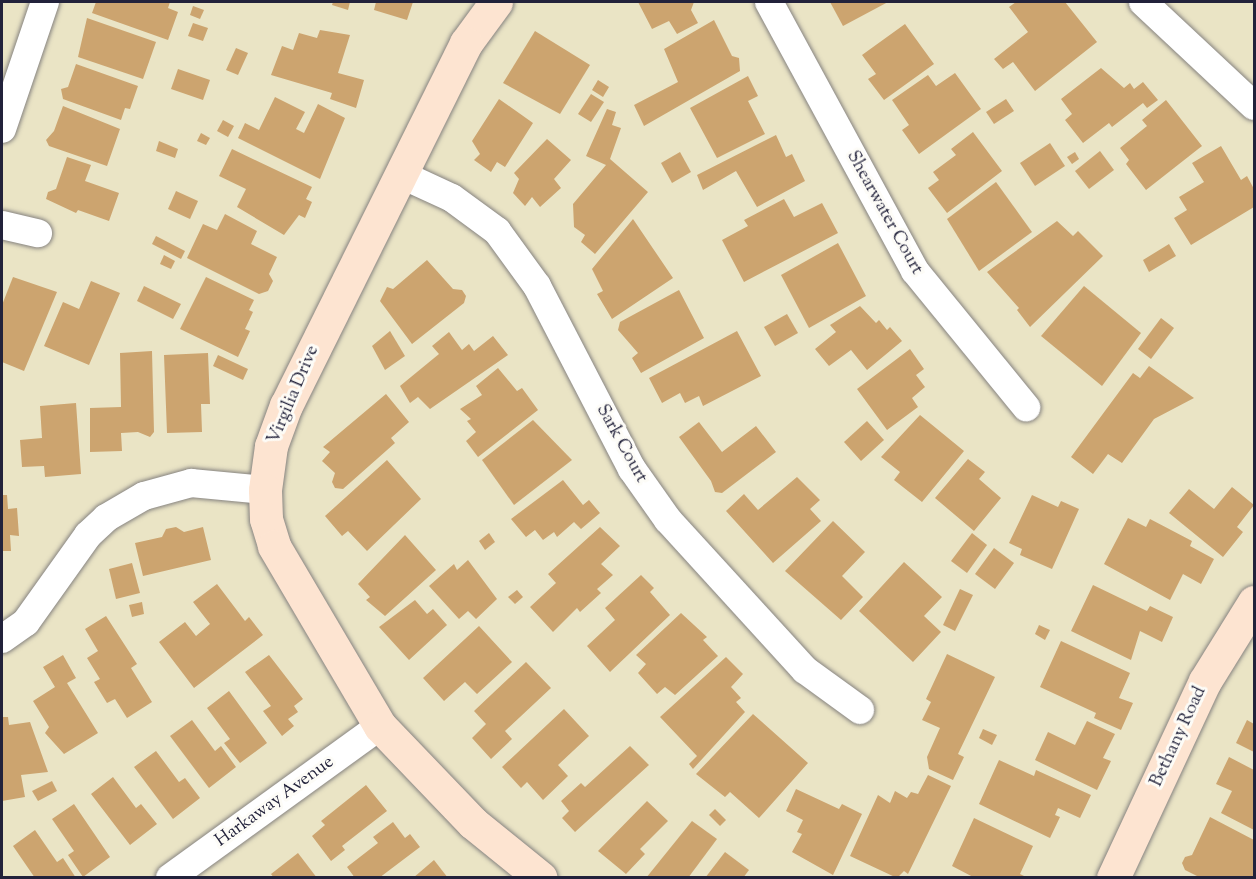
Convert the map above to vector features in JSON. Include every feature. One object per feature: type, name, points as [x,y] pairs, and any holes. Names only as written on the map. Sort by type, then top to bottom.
[{"type":"street","points":[[2,129],[45,2]]},
{"type":"street","name":"Virgilia Drive","points":[[496,2],[465,43],[286,405],[271,446],[264,490],[266,519],[274,546],[380,726],[473,823],[541,878]]},
{"type":"street","name":"Shearwater Court","points":[[769,2],[915,271],[1026,407]]},
{"type":"street","points":[[1143,2],[1254,106]]},
{"type":"street","name":"Sark Court","points":[[400,174],[452,198],[497,231],[537,286],[632,470],[668,520],[805,670],[860,710]]},
{"type":"street","points":[[2,225],[38,233]]},
{"type":"street","points":[[2,639],[26,622],[88,535],[106,518],[144,496],[191,483],[264,490]]},
{"type":"street","name":"Bethany Road","points":[[1113,878],[1205,681],[1254,602]]},
{"type":"street","name":"Harkaway Avenue","points":[[170,878],[380,726]]},
{"type":"building","points":[[96,2],[170,2],[168,8],[178,12],[168,40],[92,13]]},
{"type":"building","points":[[333,2],[350,2],[348,10],[332,5]]},
{"type":"building","points":[[376,2],[413,2],[407,20],[374,10]]},
{"type":"building","points":[[638,2],[694,2],[691,10],[698,23],[677,34],[669,21],[652,29]]},
{"type":"building","points":[[830,2],[888,2],[843,26]]},
{"type":"building","points":[[1016,2],[1065,2],[1097,42],[1035,91],[1013,62],[1003,69],[994,59],[1028,32],[1009,7]]},
{"type":"building","points":[[193,6],[204,10],[200,19],[190,15]]},
{"type":"building","points":[[87,18],[156,42],[143,79],[78,57]]},
{"type":"building","points":[[714,20],[732,56],[739,58],[740,71],[644,126],[634,105],[678,82],[664,49]]},
{"type":"building","points":[[193,23],[208,28],[203,41],[188,36]]},
{"type":"building","points":[[905,24],[934,64],[884,100],[868,79],[876,74],[862,55]]},
{"type":"building","points":[[320,30],[350,35],[338,73],[364,80],[356,108],[330,99],[332,93],[271,75],[282,46],[293,50],[299,33],[317,38]]},
{"type":"building","points":[[535,31],[590,65],[560,114],[503,83]]},
{"type":"building","points":[[236,48],[248,53],[238,75],[226,70]]},
{"type":"building","points":[[76,64],[138,86],[130,109],[125,108],[121,120],[63,99],[61,89],[68,87]]},
{"type":"building","points":[[1101,68],[1124,88],[1130,83],[1134,89],[1143,82],[1158,100],[1147,108],[1143,103],[1112,127],[1109,123],[1083,143],[1065,120],[1072,114],[1061,99]]},
{"type":"building","points":[[178,69],[210,80],[203,100],[171,89]]},
{"type":"building","points":[[955,73],[981,109],[919,154],[902,130],[909,125],[892,100],[928,75],[936,86]]},
{"type":"building","points":[[748,76],[758,96],[748,101],[765,134],[717,158],[690,108]]},
{"type":"building","points":[[598,80],[609,87],[603,97],[592,90]]},
{"type":"building","points":[[591,94],[604,102],[591,122],[578,114]]},
{"type":"building","points":[[275,97],[305,112],[296,129],[304,133],[318,104],[345,118],[320,179],[238,138],[245,123],[259,130]]},
{"type":"building","points":[[499,99],[533,123],[505,167],[497,162],[491,172],[474,160],[480,154],[472,141]]},
{"type":"building","points":[[1006,99],[1014,111],[994,124],[986,112]]},
{"type":"building","points":[[1166,100],[1202,146],[1146,190],[1126,164],[1129,160],[1120,148],[1147,126],[1142,120]]},
{"type":"building","points":[[63,106],[120,129],[107,166],[49,146],[46,140],[54,131]]},
{"type":"building","points":[[607,109],[616,112],[612,125],[621,128],[610,159],[648,192],[595,254],[581,242],[585,235],[574,227],[573,204],[606,165],[586,156]]},
{"type":"building","points":[[223,120],[234,126],[228,137],[217,131]]},
{"type":"building","points":[[973,132],[1002,171],[947,213],[928,188],[939,180],[933,172],[956,155],[951,149]]},
{"type":"building","points":[[201,133],[210,138],[206,145],[197,141]]},
{"type":"building","points":[[776,135],[786,157],[792,154],[805,181],[757,207],[736,171],[703,190],[697,175]]},
{"type":"building","points":[[547,139],[571,160],[554,179],[561,188],[540,207],[532,197],[525,206],[513,193],[519,179],[514,173]]},
{"type":"building","points":[[159,141],[178,149],[175,158],[156,151]]},
{"type":"building","points":[[1050,143],[1065,166],[1035,186],[1020,163]]},
{"type":"building","points":[[1221,146],[1241,180],[1247,176],[1254,189],[1254,207],[1191,245],[1174,218],[1187,210],[1179,197],[1204,182],[1192,163]]},
{"type":"building","points":[[232,149],[312,187],[306,199],[312,202],[305,218],[299,215],[284,235],[237,207],[246,189],[219,176]]},
{"type":"building","points":[[1100,151],[1114,170],[1089,189],[1075,171]]},
{"type":"building","points":[[680,152],[691,172],[672,183],[661,163]]},
{"type":"building","points":[[1075,152],[1079,159],[1072,164],[1067,157]]},
{"type":"building","points":[[67,157],[91,165],[85,181],[119,193],[109,221],[78,210],[76,213],[46,199],[48,192],[56,189]]},
{"type":"building","points":[[996,182],[1032,232],[979,271],[947,219]]},
{"type":"building","points":[[176,191],[198,201],[190,219],[168,209]]},
{"type":"building","points":[[784,199],[794,217],[822,203],[838,233],[744,282],[722,240],[748,226],[744,220]]},
{"type":"building","points":[[225,214],[257,231],[251,244],[277,257],[269,274],[273,281],[268,291],[259,294],[187,258],[203,224],[217,230]]},
{"type":"building","points":[[633,219],[673,278],[612,319],[597,294],[603,291],[592,269]]},
{"type":"building","points":[[1057,221],[1073,236],[1078,231],[1103,256],[1030,327],[1017,310],[1019,308],[987,272]]},
{"type":"building","points":[[156,236],[185,251],[181,259],[152,244]]},
{"type":"building","points":[[838,243],[866,296],[809,328],[781,275]]},
{"type":"building","points":[[1169,244],[1176,256],[1149,272],[1143,260]]},
{"type":"building","points":[[164,255],[175,261],[171,269],[160,264]]},
{"type":"building","points":[[427,260],[453,289],[462,290],[466,296],[464,303],[412,344],[380,301],[387,287],[393,289]]},
{"type":"building","points":[[13,277],[57,292],[24,371],[2,362],[2,305]]},
{"type":"building","points":[[206,277],[254,300],[249,310],[253,312],[245,329],[250,331],[238,357],[180,329]]},
{"type":"building","points":[[91,281],[120,293],[89,365],[44,346],[63,302],[79,309]]},
{"type":"building","points":[[144,286],[181,304],[173,319],[137,301]]},
{"type":"building","points":[[1084,286],[1141,333],[1102,386],[1041,336]]},
{"type":"building","points":[[679,290],[704,338],[641,373],[632,358],[638,353],[618,330],[620,322]]},
{"type":"building","points":[[860,306],[876,323],[879,320],[887,330],[890,327],[902,341],[867,370],[851,350],[829,366],[815,349],[836,332],[830,325]]},
{"type":"building","points":[[787,314],[798,333],[775,346],[764,327]]},
{"type":"building","points":[[1161,318],[1174,328],[1151,359],[1138,349]]},
{"type":"building","points":[[390,331],[405,356],[385,370],[372,346]]},
{"type":"building","points":[[737,331],[761,376],[703,406],[699,396],[685,403],[680,393],[662,403],[649,378]]},
{"type":"building","points":[[449,332],[462,350],[469,344],[474,351],[493,336],[508,355],[430,409],[418,397],[410,403],[400,386],[439,354],[432,346]]},
{"type":"building","points":[[910,349],[924,369],[916,375],[925,387],[912,398],[918,407],[887,430],[857,389]]},
{"type":"building","points":[[152,351],[154,432],[150,437],[138,432],[121,433],[122,451],[90,452],[90,408],[121,407],[120,353]]},
{"type":"building","points":[[208,353],[210,404],[201,404],[202,432],[167,433],[164,355]]},
{"type":"building","points":[[218,355],[248,369],[243,380],[213,366]]},
{"type":"building","points":[[1149,366],[1194,398],[1154,419],[1122,463],[1108,454],[1093,474],[1071,457],[1133,373],[1140,378]]},
{"type":"building","points":[[498,368],[517,391],[522,388],[538,410],[478,457],[466,441],[476,432],[467,421],[471,419],[460,409],[482,395],[476,386]]},
{"type":"building","points":[[386,394],[409,422],[391,438],[395,443],[343,489],[335,488],[332,482],[335,473],[322,461],[330,452],[323,447]]},
{"type":"building","points":[[76,403],[81,474],[45,477],[44,466],[22,467],[20,440],[42,438],[40,406]]},
{"type":"building","points":[[920,415],[964,451],[922,502],[894,480],[900,472],[881,457]]},
{"type":"building","points":[[533,420],[572,460],[514,505],[482,460]]},
{"type":"building","points":[[867,421],[884,440],[861,461],[844,442]]},
{"type":"building","points":[[699,422],[722,452],[756,426],[776,452],[722,493],[715,492],[711,481],[679,437]]},
{"type":"building","points":[[968,459],[985,472],[979,479],[1001,498],[974,531],[935,498]]},
{"type":"building","points":[[387,460],[421,499],[367,551],[348,531],[342,536],[325,516]]},
{"type":"building","points":[[797,477],[820,500],[810,509],[821,521],[773,563],[726,511],[744,494],[758,510]]},
{"type":"building","points":[[563,480],[583,505],[589,500],[600,513],[581,529],[574,522],[557,537],[554,532],[543,540],[535,530],[526,537],[511,519]]},
{"type":"building","points":[[1232,487],[1254,505],[1237,527],[1243,532],[1223,557],[1169,513],[1189,489],[1214,509]]},
{"type":"building","points":[[2,495],[7,495],[8,509],[17,508],[19,536],[10,535],[11,551],[2,551]]},
{"type":"building","points":[[1032,495],[1058,507],[1061,501],[1079,509],[1052,569],[1020,555],[1022,549],[1009,543]]},
{"type":"building","points":[[1128,518],[1146,527],[1150,519],[1192,541],[1190,546],[1214,559],[1201,584],[1183,574],[1170,600],[1104,564]]},
{"type":"building","points":[[833,521],[865,552],[842,576],[863,597],[841,620],[785,571]]},
{"type":"building","points":[[176,527],[184,532],[203,527],[211,560],[143,576],[135,543],[162,537],[166,529]]},
{"type":"building","points":[[600,527],[620,546],[601,564],[613,575],[597,589],[601,593],[580,612],[577,608],[553,632],[530,607],[556,583],[548,574]]},
{"type":"building","points":[[489,533],[495,542],[485,550],[479,541]]},
{"type":"building","points":[[972,533],[987,545],[967,573],[951,561]]},
{"type":"building","points":[[405,535],[436,570],[385,616],[366,600],[370,597],[358,584]]},
{"type":"building","points":[[994,548],[1014,563],[995,589],[975,574]]},
{"type":"building","points":[[468,560],[497,599],[476,619],[468,611],[459,619],[429,586],[454,564],[457,570]]},
{"type":"building","points":[[904,562],[942,597],[924,616],[941,632],[913,662],[859,611]]},
{"type":"building","points":[[132,563],[140,593],[116,599],[109,569]]},
{"type":"building","points":[[641,575],[654,588],[650,592],[670,615],[610,672],[587,646],[615,620],[605,608]]},
{"type":"building","points":[[217,584],[245,621],[249,617],[263,635],[194,688],[159,642],[185,622],[196,636],[210,624],[193,602]]},
{"type":"building","points":[[1093,585],[1147,611],[1150,606],[1173,617],[1162,642],[1140,631],[1131,660],[1071,631]]},
{"type":"building","points":[[960,589],[973,595],[955,631],[943,625]]},
{"type":"building","points":[[517,590],[523,597],[515,604],[508,597]]},
{"type":"building","points":[[415,600],[427,614],[433,609],[447,625],[409,660],[379,627]]},
{"type":"building","points":[[142,602],[144,614],[132,617],[129,605]]},
{"type":"building","points":[[681,613],[707,637],[703,640],[718,656],[675,695],[665,687],[657,694],[638,673],[646,664],[636,655]]},
{"type":"building","points":[[106,616],[137,664],[131,668],[152,702],[127,718],[115,699],[107,703],[94,682],[100,679],[87,658],[98,651],[85,629]]},
{"type":"building","points":[[1039,625],[1050,630],[1045,640],[1035,634]]},
{"type":"building","points":[[479,626],[512,662],[477,694],[465,682],[444,701],[423,678]]},
{"type":"building","points":[[1061,641],[1130,673],[1119,698],[1133,703],[1121,730],[1094,718],[1096,713],[1040,687]]},
{"type":"building","points":[[947,654],[995,677],[958,754],[964,757],[953,780],[929,769],[927,757],[940,728],[922,720],[931,702],[926,699]]},
{"type":"building","points":[[63,655],[76,678],[67,683],[98,733],[64,754],[45,733],[49,727],[33,701],[55,687],[43,667]]},
{"type":"building","points":[[269,655],[303,699],[294,706],[298,712],[288,719],[294,726],[282,736],[263,711],[271,706],[245,672]]},
{"type":"building","points":[[726,657],[743,674],[731,687],[741,698],[736,702],[745,712],[693,769],[689,764],[697,756],[660,717]]},
{"type":"building","points":[[526,662],[551,688],[505,731],[512,739],[491,759],[472,738],[486,724],[474,711]]},
{"type":"building","points":[[229,691],[267,743],[240,763],[224,743],[230,739],[207,708]]},
{"type":"building","points":[[564,709],[589,736],[558,765],[568,776],[543,800],[527,782],[521,788],[502,767]]},
{"type":"building","points":[[753,714],[808,763],[759,818],[730,792],[725,797],[696,774]]},
{"type":"building","points":[[2,717],[8,717],[9,725],[30,722],[48,772],[21,775],[25,797],[2,801]]},
{"type":"building","points":[[192,720],[215,751],[221,746],[236,767],[209,788],[170,736]]},
{"type":"building","points":[[1247,720],[1254,724],[1254,752],[1236,743]]},
{"type":"building","points":[[1087,721],[1115,734],[1103,758],[1111,761],[1097,790],[1035,760],[1048,732],[1075,745]]},
{"type":"building","points":[[983,729],[997,735],[992,745],[979,738]]},
{"type":"building","points":[[630,746],[649,765],[575,832],[562,818],[569,811],[561,801],[581,783],[585,787]]},
{"type":"building","points":[[156,751],[179,782],[185,778],[200,798],[173,819],[134,767]]},
{"type":"building","points":[[1229,757],[1254,770],[1254,830],[1221,813],[1232,791],[1216,784]]},
{"type":"building","points":[[999,760],[1034,776],[1036,770],[1091,795],[1080,818],[1058,808],[1055,815],[1060,817],[1050,838],[979,804]]},
{"type":"building","points":[[928,775],[951,786],[908,874],[904,871],[897,878],[850,856],[878,795],[890,803],[895,791],[907,798],[911,792],[918,794]]},
{"type":"building","points":[[113,777],[136,808],[141,804],[157,824],[130,845],[91,794]]},
{"type":"building","points":[[52,781],[57,791],[38,801],[32,791]]},
{"type":"building","points":[[366,785],[387,811],[342,846],[345,850],[331,861],[312,836],[325,825],[321,821]]},
{"type":"building","points":[[796,789],[839,809],[842,804],[862,814],[833,875],[792,852],[802,834],[797,832],[803,820],[786,811]]},
{"type":"building","points":[[647,801],[668,821],[640,849],[645,854],[626,874],[598,851]]},
{"type":"building","points":[[74,804],[110,857],[83,877],[68,855],[74,851],[52,819]]},
{"type":"building","points":[[715,809],[726,820],[720,826],[709,815]]},
{"type":"building","points":[[1210,817],[1254,840],[1254,878],[1201,878],[1185,870],[1182,863],[1185,857],[1192,855]]},
{"type":"building","points":[[974,818],[1033,846],[1020,874],[1028,878],[975,878],[952,866]]},
{"type":"building","points":[[692,821],[717,839],[688,878],[646,878]]},
{"type":"building","points":[[393,822],[405,838],[410,834],[420,847],[379,878],[355,878],[347,867],[378,843],[373,837]]},
{"type":"building","points":[[35,830],[57,862],[63,858],[76,878],[35,878],[13,846]]},
{"type":"building","points":[[725,852],[749,870],[743,878],[705,878]]},
{"type":"building","points":[[298,853],[317,878],[274,878],[271,874]]},
{"type":"building","points":[[434,860],[448,878],[413,878]]}]
